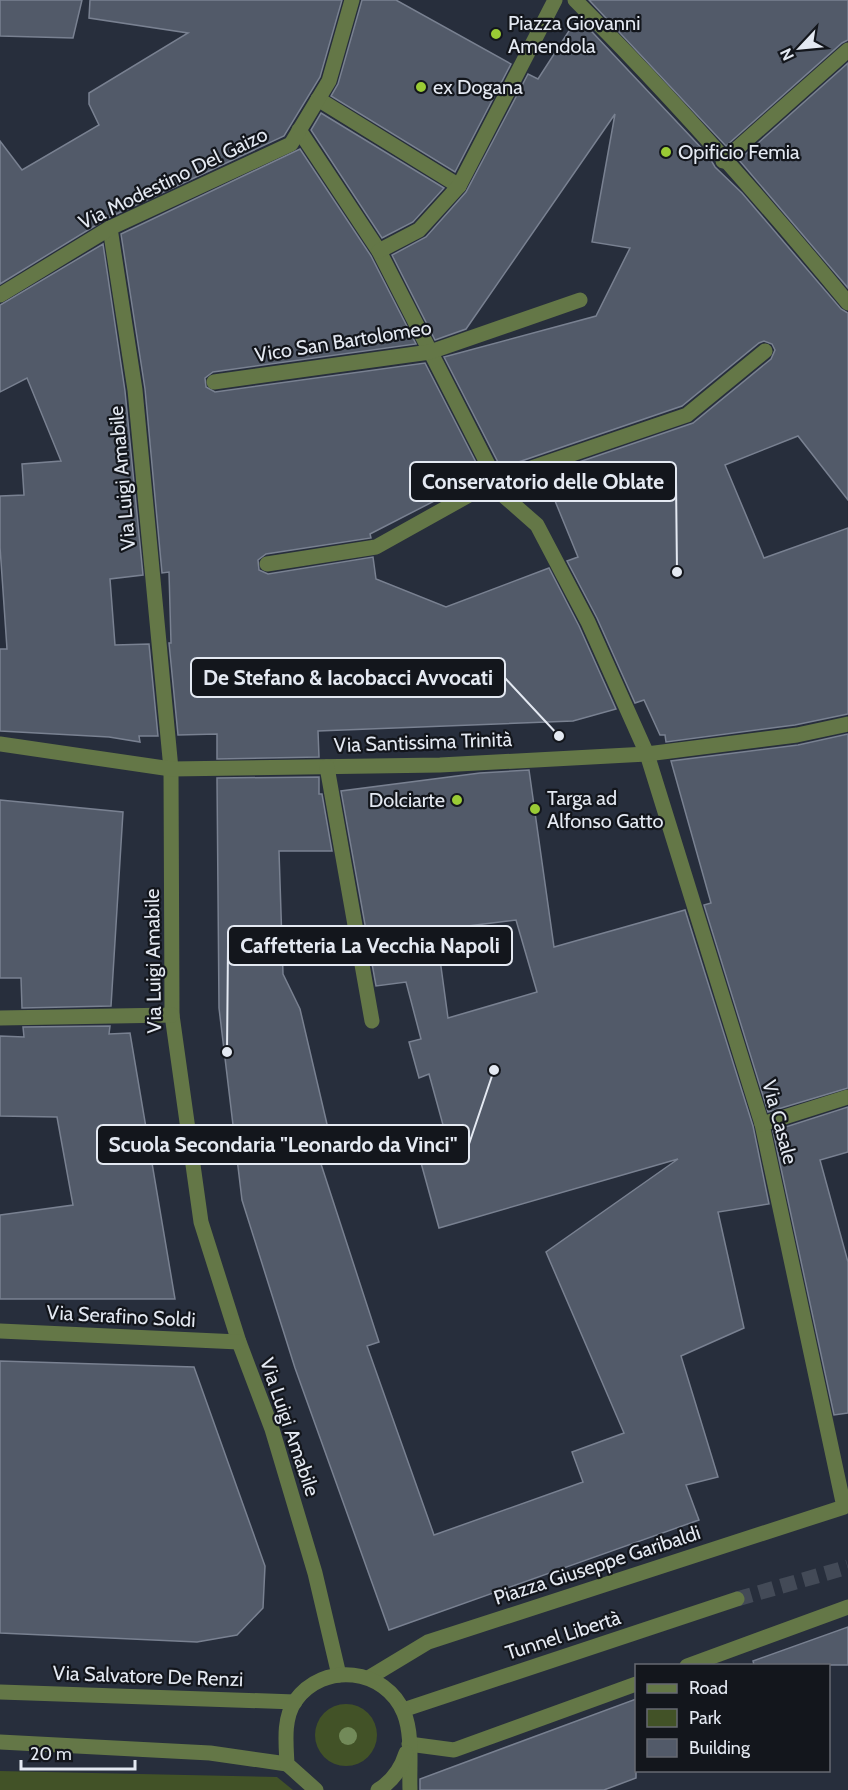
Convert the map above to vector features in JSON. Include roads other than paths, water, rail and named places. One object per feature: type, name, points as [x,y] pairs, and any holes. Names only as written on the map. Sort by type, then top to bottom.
[{"type":"street","name":"Via Modestino Del Gaizo","points":[[0,295],[110,228],[291,144],[329,81],[352,0]]},
{"type":"street","points":[[379,251],[419,230],[459,186],[555,0]]},
{"type":"street","points":[[575,0],[723,160],[848,303]]},
{"type":"street","points":[[723,160],[848,50]]},
{"type":"street","points":[[318,99],[459,186]]},
{"type":"street","name":"Via Casale","points":[[299,130],[379,251],[504,496],[537,525],[588,622],[647,754],[762,1124],[847,1512]]},
{"type":"street","name":"Via Luigi Amabile","points":[[110,228],[135,390],[171,769],[172,1015],[201,1222],[239,1342],[272,1429],[312,1562],[339,1675]]},
{"type":"street","name":"Vico San Bartolomeo","points":[[214,382],[430,352],[580,300]]},
{"type":"street","points":[[267,564],[376,546],[496,480],[687,415],[765,351]]},
{"type":"street","name":"Via Santissima Trinità","points":[[0,744],[171,769],[440,765],[647,754],[797,735],[848,724]]},
{"type":"street","points":[[327,767],[372,1022]]},
{"type":"street","points":[[0,1018],[172,1015]]},
{"type":"street","points":[[762,1124],[848,1097]]},
{"type":"street","name":"Via Serafino Soldi","points":[[0,1331],[239,1342]]},
{"type":"street","name":"Piazza Giuseppe Garibaldi","points":[[370,1677],[428,1642],[847,1512]]},
{"type":"street","name":"Tunnel Libertà","points":[[403,1710],[737,1599]]},
{"type":"street","points":[[690,1664],[848,1607]]},
{"type":"street","points":[[287,1764],[285,1730],[295,1702],[318,1682],[349,1673],[370,1677],[390,1692],[403,1710],[407,1722],[410,1790]]},
{"type":"street","points":[[408,1746],[454,1750],[635,1684]]},
{"type":"street","name":"Via Salvatore De Renzi","points":[[0,1692],[295,1702]]},
{"type":"street","points":[[0,1742],[210,1754],[287,1764],[316,1790]]},
{"type":"street","points":[[378,1790],[388,1784],[401,1768],[408,1746]]},
{"type":"tunnel","points":[[737,1599],[848,1567]]},
{"type":"place","name":"Piazza Giovanni Amendola","points":[[496,34]]},
{"type":"place","name":"ex Dogana","points":[[421,87]]},
{"type":"place","name":"Opificio Femia","points":[[666,152]]},
{"type":"place","name":"Conservatorio delle Oblate","points":[[677,572]]},
{"type":"place","name":"De Stefano & Iacobacci Avvocati","points":[[559,736]]},
{"type":"place","name":"Dolciarte","points":[[457,800]]},
{"type":"place","name":"Targa ad Alfonso Gatto","points":[[535,809]]},
{"type":"place","name":"Caffetteria La Vecchia Napoli","points":[[227,1052]]},
{"type":"place","name":"Scuola Secondaria \"Leonardo da Vinci\"","points":[[494,1070]]}]
